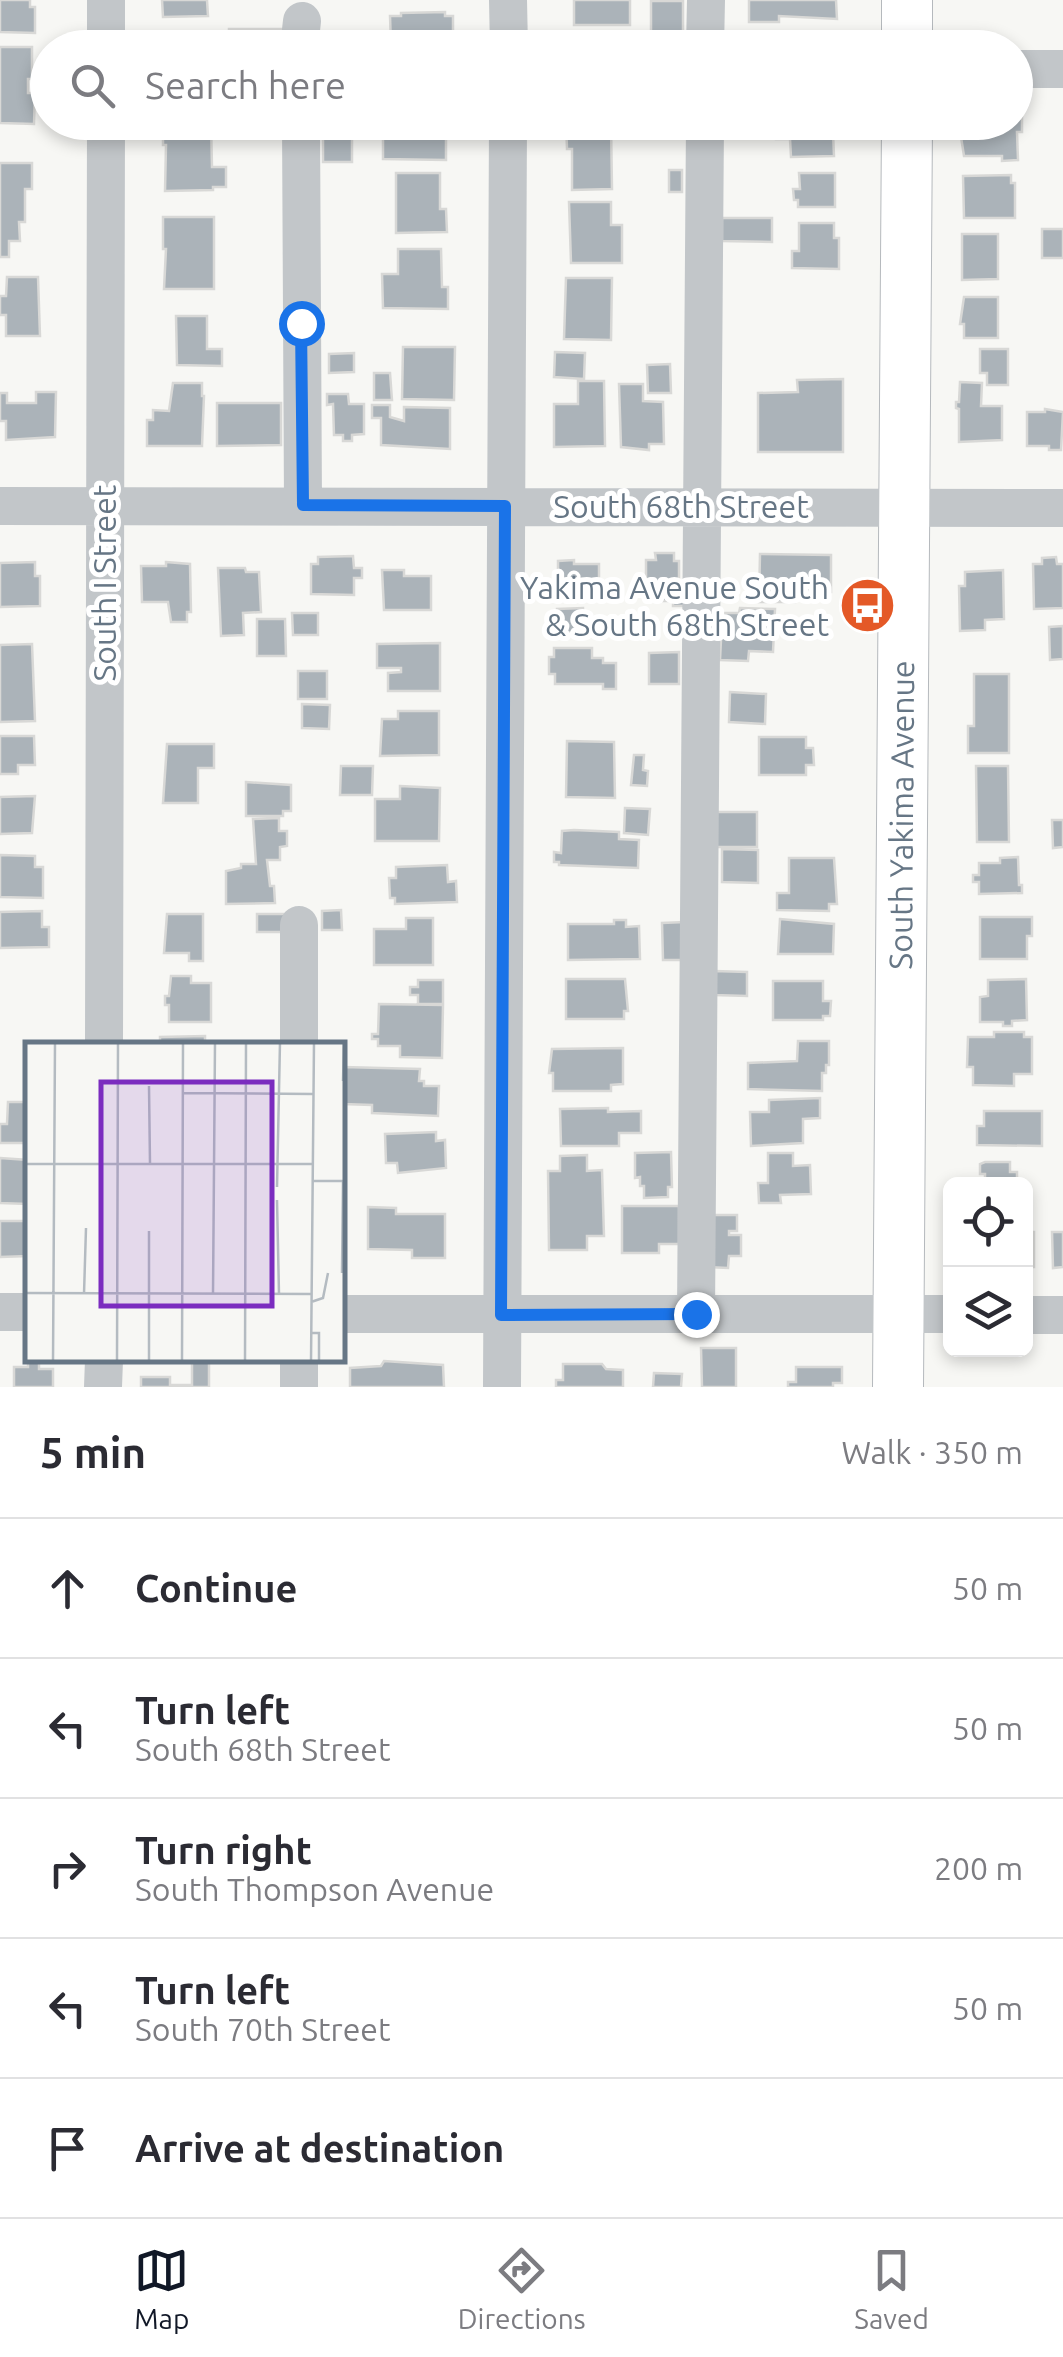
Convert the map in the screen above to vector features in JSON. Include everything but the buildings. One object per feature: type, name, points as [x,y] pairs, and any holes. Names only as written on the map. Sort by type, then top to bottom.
[{"type":"main road","points":[[907,0],[907,30]]},
{"type":"main road","name":"South Yakima Avenue","points":[[898,1387],[907,140]]},
{"type":"street","points":[[106,0],[106,30]]},
{"type":"street","points":[[508,0],[508,30]]},
{"type":"street","points":[[706,0],[706,30]]},
{"type":"street","points":[[1033,69],[1063,69]]},
{"type":"street","name":"South I Street","points":[[104,1042],[106,140]]},
{"type":"street","points":[[301,140],[303,505]]},
{"type":"street","points":[[502,1387],[508,140]]},
{"type":"street","points":[[696,1314],[705,140]]},
{"type":"street","name":"South 68th Street","points":[[0,506],[1063,508]]},
{"type":"street","points":[[299,1042],[300,925]]},
{"type":"street","points":[[345,1314],[943,1314]]},
{"type":"street","points":[[1033,1315],[1063,1315]]},
{"type":"street","points":[[103,1387],[104,1362]]},
{"type":"place","name":"Yakima Avenue South & South 68th Street","points":[[868,606]]},
{"type":"route","points":[[301,323],[303,505],[505,506],[501,1315],[696,1314]]}]
